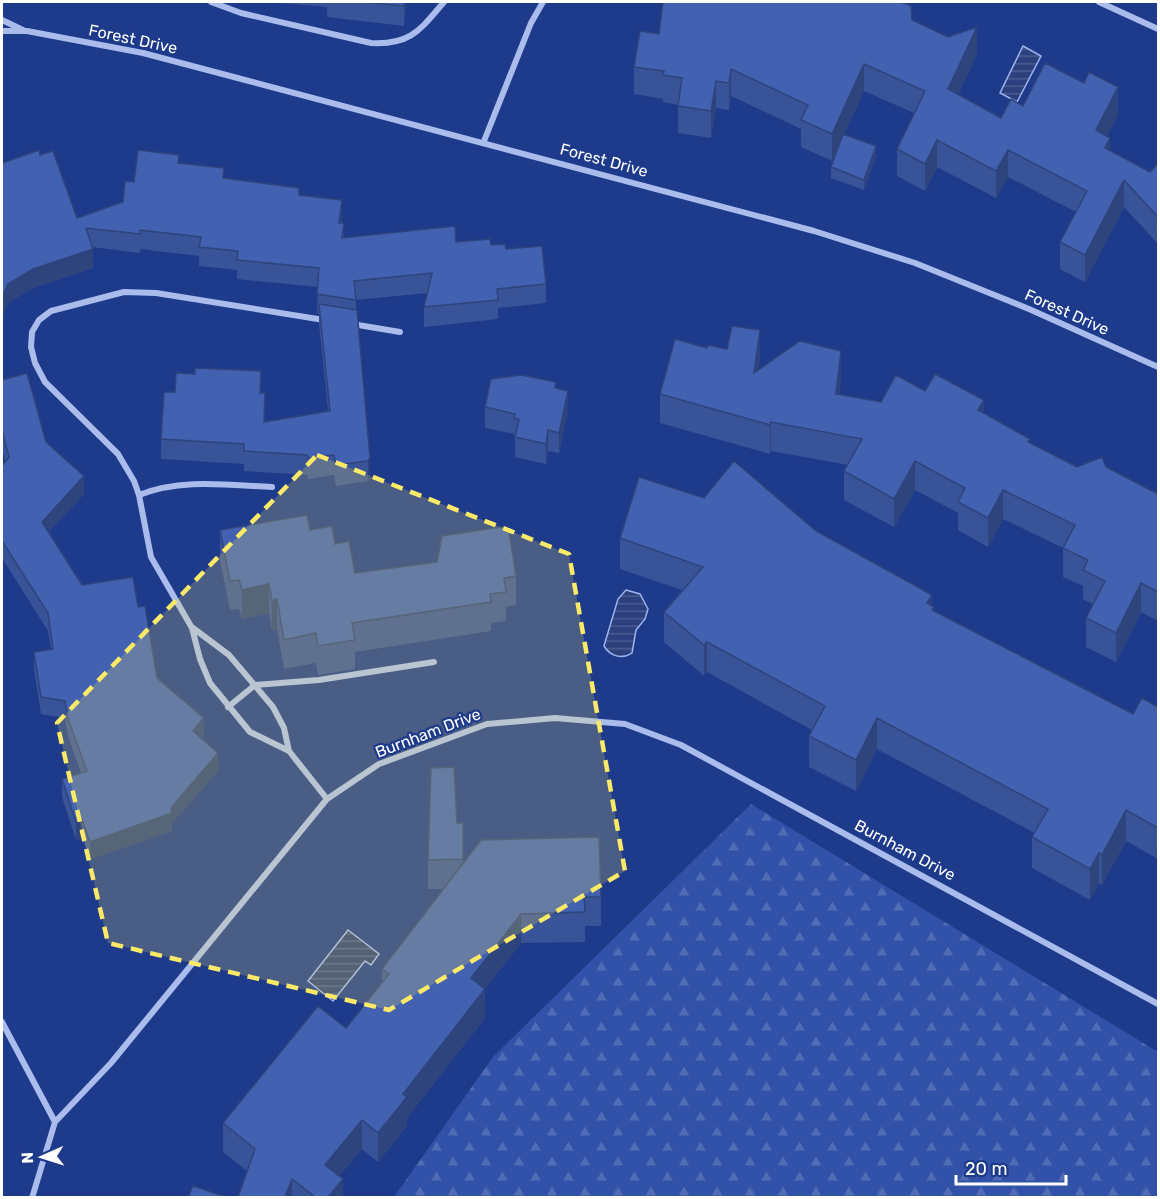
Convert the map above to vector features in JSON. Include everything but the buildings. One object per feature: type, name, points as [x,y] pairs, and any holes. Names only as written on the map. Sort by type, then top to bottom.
[{"type":"street","points":[[211,2],[241,13],[350,38],[390,44],[417,34],[444,2]]},
{"type":"street","points":[[484,141],[531,23],[543,2]]},
{"type":"street","points":[[1099,2],[1158,29]]},
{"type":"street","name":"Forest Drive","points":[[2,20],[27,31]]},
{"type":"street","name":"Forest Drive","points":[[2,31],[27,31],[143,53],[484,141],[814,231],[915,263],[1029,309],[1158,367]]},
{"type":"street","points":[[289,751],[250,732],[210,683],[192,628],[151,557],[139,495],[117,454],[45,382],[35,363],[31,347],[32,332],[39,320],[51,311],[124,292],[156,293],[330,321]]},
{"type":"street","points":[[342,323],[400,332]]},
{"type":"street","points":[[139,495],[162,487],[185,484],[272,487]]},
{"type":"street","points":[[192,628],[229,655],[255,685],[279,717],[289,751],[327,799]]},
{"type":"street","points":[[228,707],[255,685],[319,680],[434,662]]},
{"type":"street","name":"Burnham Drive","points":[[32,1197],[55,1122],[111,1063],[327,799],[379,764],[488,724],[555,718],[625,724],[681,745],[1158,1004]]},
{"type":"street","points":[[2,1022],[55,1122]]},
{"type":"highlighted area","points":[[317,455],[569,554],[625,871],[389,1010],[108,943],[57,723]]},
{"type":"green space","points":[[751,804],[1158,1052],[1158,1197],[394,1197],[493,1057]]},
{"type":"shaded area","points":[[1023,46],[1041,56],[1017,102],[1000,93]]},
{"type":"shaded area","points":[[626,590],[640,594],[648,609],[645,619],[636,630],[632,653],[616,656],[604,646],[618,599]]},
{"type":"shaded area","points":[[348,930],[379,954],[371,965],[365,961],[333,1001],[308,981]]}]
